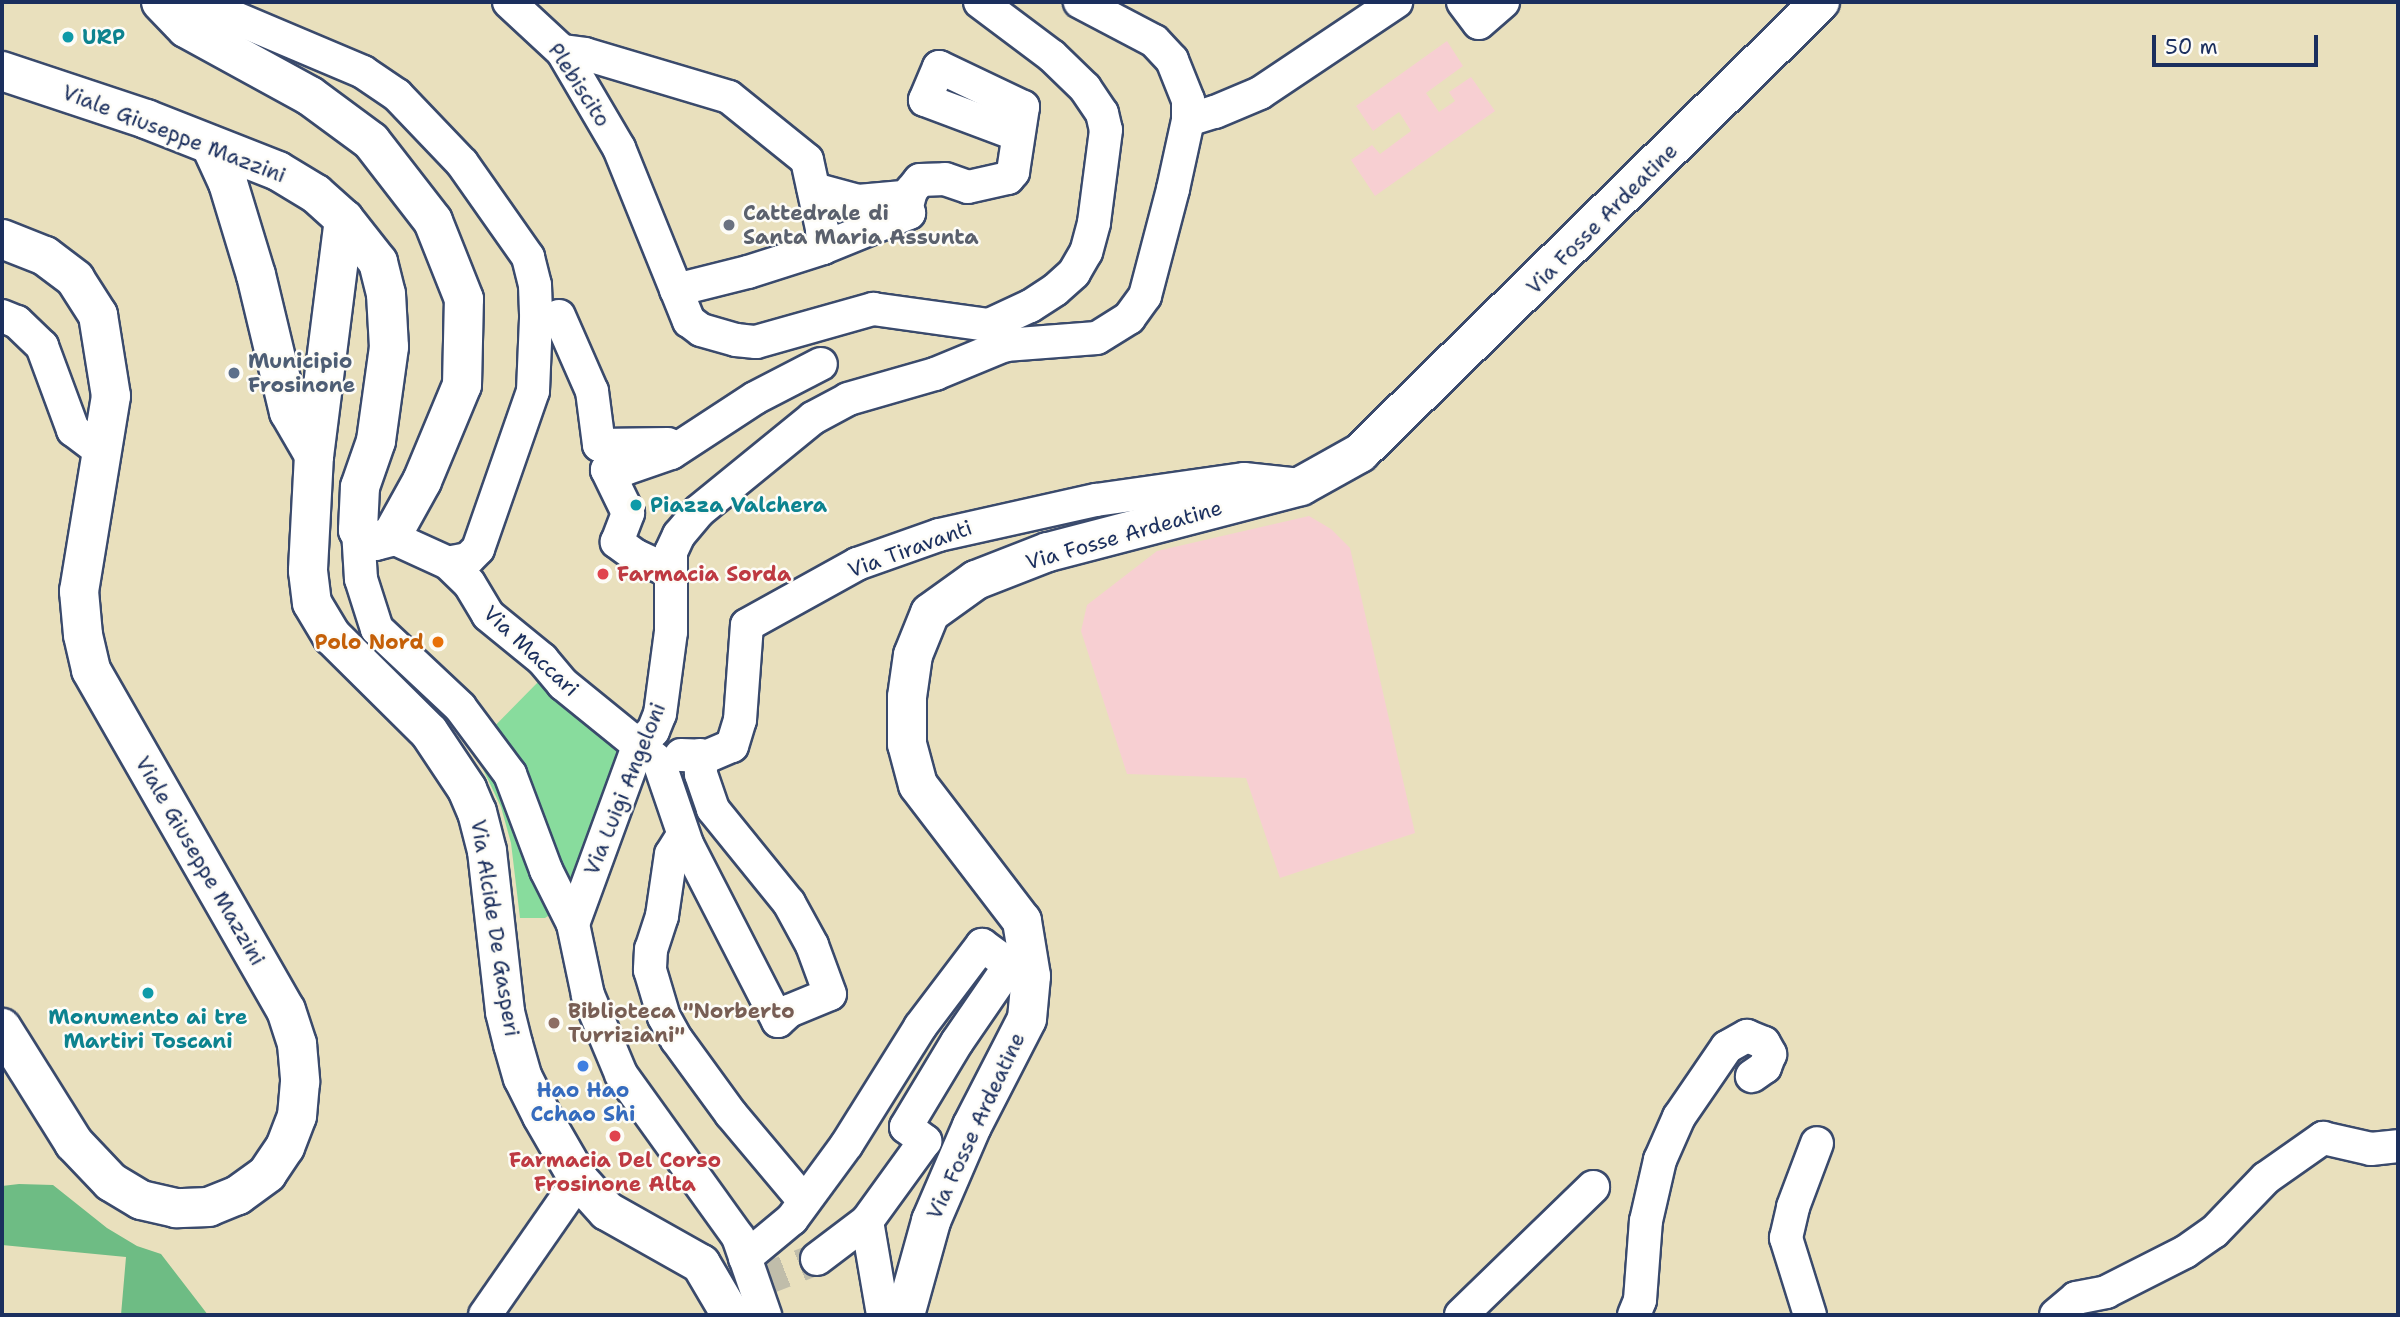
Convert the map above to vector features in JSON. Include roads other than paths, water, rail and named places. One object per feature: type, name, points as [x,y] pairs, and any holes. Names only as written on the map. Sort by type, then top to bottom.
[{"type":"main road","name":"Via Fosse Ardeatine","points":[[905,1315],[906,1300],[930,1221],[972,1126],[1027,1019],[1031,976],[1022,921],[918,785],[907,744],[907,697],[912,655],[930,613],[976,580],[1048,552],[1300,486],[1360,453],[1412,405],[1820,2]]},
{"type":"main road","points":[[174,15],[310,96],[370,141],[433,221],[464,299],[462,385],[422,481],[375,533]]},
{"type":"main road","name":"Viale Giuseppe Mazzini","points":[[2,71],[146,119],[278,171],[316,194],[344,219],[378,262],[386,294],[389,347],[376,441],[360,487],[375,533]]},
{"type":"main road","points":[[211,146],[228,183],[252,262],[289,412],[314,455]]},
{"type":"main road","name":"Via Alcide De Gasperi","points":[[344,219],[314,455],[308,571],[312,603],[332,636],[429,732],[467,789],[477,812],[487,851],[505,1012],[513,1044],[523,1078],[579,1180],[607,1211],[701,1264],[731,1315]]},
{"type":"main road","name":"Viale Giuseppe Mazzini","points":[[2,239],[45,256],[75,279],[98,315],[111,396],[79,591],[83,635],[91,670],[286,1010],[297,1045],[300,1083],[297,1116],[285,1147],[267,1174],[238,1195],[209,1207],[176,1208],[141,1200],[111,1182],[74,1143],[2,1028]]},
{"type":"street","name":"Plebiscito","points":[[509,2],[562,51],[619,148],[689,321],[701,330],[736,340],[756,342],[867,309],[997,335]]},
{"type":"street","points":[[980,2],[1052,56],[1085,88],[1102,113],[1105,130],[1094,223],[1086,252],[1074,273],[997,335]]},
{"type":"street","points":[[997,335],[1097,338],[1112,330],[1139,308],[1156,256],[1188,120],[1185,91],[1172,60],[1154,41],[1080,2]]},
{"type":"street","points":[[1188,120],[1260,93],[1396,2]]},
{"type":"street","points":[[1463,2],[1479,23],[1503,2]]},
{"type":"street","points":[[174,15],[226,14],[363,72],[397,95],[462,163],[528,257],[534,285],[536,319],[533,391],[478,549],[468,559],[448,563]]},
{"type":"street","points":[[562,51],[595,57],[729,97],[807,160],[823,248]]},
{"type":"street","points":[[907,206],[911,191],[920,180],[945,179],[968,187],[1008,178],[1013,172],[1018,135]]},
{"type":"street","points":[[676,290],[737,275],[823,248],[909,213],[903,197],[858,201],[814,188]]},
{"type":"street","points":[[2,316],[17,322],[42,346],[73,430],[103,453]]},
{"type":"street","points":[[559,316],[592,391],[600,445],[681,444]]},
{"type":"street","name":"Via Luigi Angeloni","points":[[573,924],[639,744],[653,731],[660,714],[671,632],[671,552],[679,536],[699,511],[813,418],[848,399],[935,374],[997,335]]},
{"type":"street","points":[[671,572],[636,556],[617,542],[628,513],[607,470],[625,469],[663,456],[765,393],[821,364]]},
{"type":"street","name":"Via Tiravanti","points":[[639,744],[662,754],[700,755],[718,754],[732,746],[740,720],[747,625],[857,564],[939,535],[1096,500],[1244,479],[1300,486]]},
{"type":"street","points":[[375,533],[360,579],[377,629],[460,707],[510,774],[546,870],[573,924],[588,995],[621,1074],[738,1237],[765,1315]]},
{"type":"street","name":"Via Maccari","points":[[375,533],[448,563],[469,583],[488,615],[542,659],[563,684],[639,744]]},
{"type":"street","points":[[639,744],[659,762],[683,835],[778,1021],[789,1011],[830,994],[812,945],[789,903],[757,860],[717,817],[701,774],[700,755]]},
{"type":"street","points":[[683,835],[671,854],[662,916],[651,949],[650,970],[664,1017],[731,1114],[804,1201]]},
{"type":"street","points":[[745,1258],[781,1231],[804,1201],[847,1144],[920,1027],[982,945],[1010,965],[957,1042],[906,1127],[925,1141],[867,1221],[817,1259]]},
{"type":"street","points":[[1634,1315],[1640,1300],[1646,1222],[1660,1160],[1679,1117],[1727,1047],[1747,1036],[1764,1043],[1770,1054],[1765,1067],[1752,1076]]},
{"type":"street","points":[[2056,1315],[2076,1298],[2115,1288],[2185,1252],[2214,1232],[2266,1178],[2323,1139],[2371,1149],[2398,1146]]},
{"type":"street","points":[[1810,1315],[1786,1238],[1793,1208],[1817,1143]]},
{"type":"street","points":[[485,1315],[579,1180]]},
{"type":"street","points":[[1461,1315],[1593,1187]]},
{"type":"street","points":[[867,1221],[883,1315]]},
{"type":"tunnel","points":[[755,1283],[817,1259]]},
{"type":"place","name":"URP","points":[[68,37]]},
{"type":"place","name":"Cattedrale di Santa Maria Assunta","points":[[729,225]]},
{"type":"place","name":"Municipio Frosinone","points":[[234,373]]},
{"type":"place","name":"Piazza Valchera","points":[[636,505]]},
{"type":"place","name":"Farmacia Sorda","points":[[603,574]]},
{"type":"place","name":"Polo Nord","points":[[438,642]]},
{"type":"place","name":"Monumento ai tre Martiri Toscani","points":[[148,993]]},
{"type":"place","name":"Biblioteca \"Norberto Turriziani\"","points":[[554,1023]]},
{"type":"place","name":"Hao Hao Cchao Shi","points":[[583,1066]]},
{"type":"place","name":"Farmacia Del Corso Frosinone Alta","points":[[615,1136]]}]
